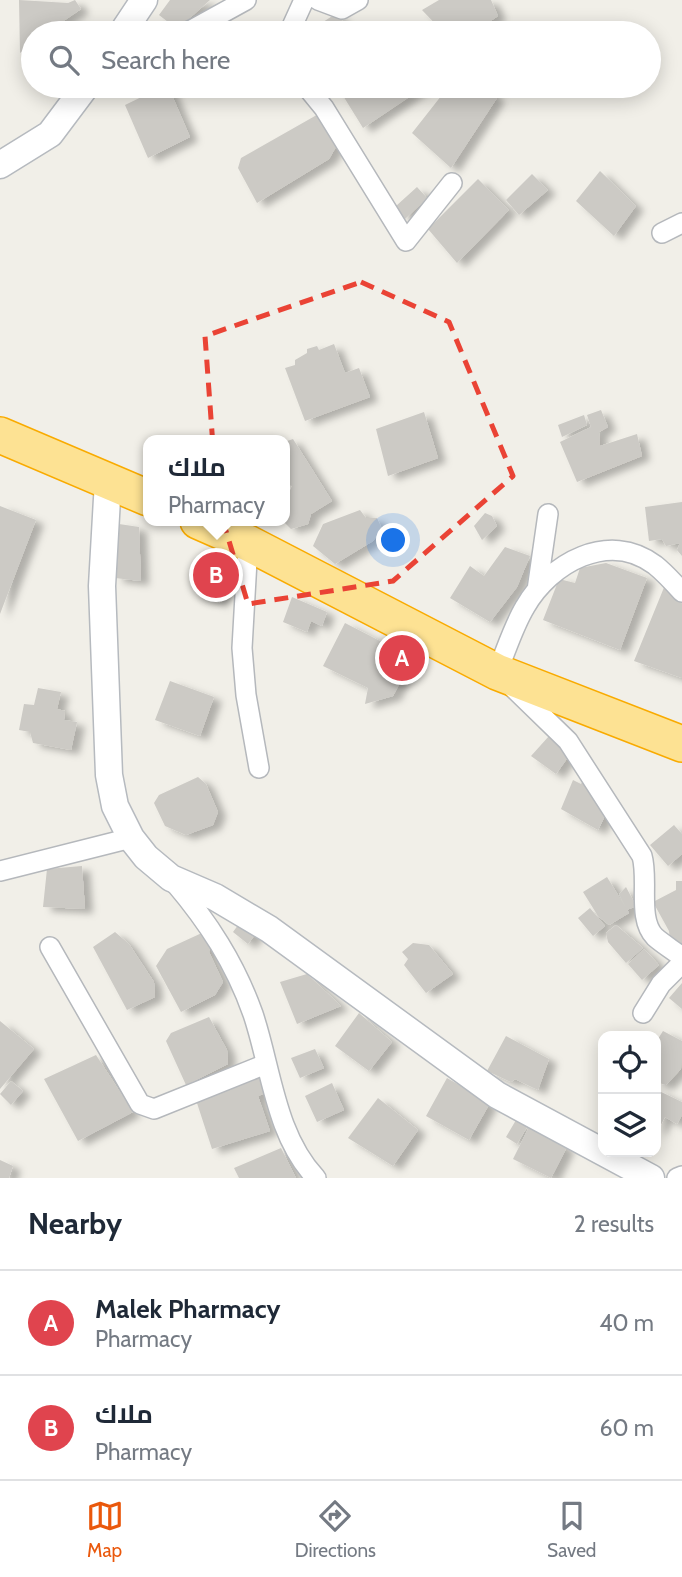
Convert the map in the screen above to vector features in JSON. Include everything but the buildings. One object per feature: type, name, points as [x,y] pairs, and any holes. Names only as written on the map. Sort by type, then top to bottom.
[{"type":"highway","points":[[0,436],[143,496]]},
{"type":"highway","points":[[210,526],[248,542],[497,672],[682,744]]},
{"type":"street","points":[[130,21],[144,0]]},
{"type":"street","points":[[208,21],[246,0]]},
{"type":"street","points":[[294,21],[304,0]]},
{"type":"street","points":[[318,0],[342,9],[358,0]]},
{"type":"street","points":[[0,165],[50,134],[77,98]]},
{"type":"street","points":[[316,98],[407,241],[452,183]]},
{"type":"street","points":[[662,233],[682,223]]},
{"type":"street","points":[[108,481],[102,586],[109,775],[115,806],[131,838],[146,857],[171,878],[210,925],[253,1014],[266,1064],[293,1145],[316,1178]]},
{"type":"street","points":[[537,590],[548,513]]},
{"type":"street","points":[[248,542],[242,648],[246,695],[259,768]]},
{"type":"street","points":[[682,592],[654,564],[619,550],[583,554],[547,579],[537,590],[524,608],[497,672],[568,741],[597,784],[642,856],[646,869],[646,922],[653,936],[682,957]]},
{"type":"street","points":[[0,871],[131,838]]},
{"type":"street","points":[[171,878],[215,897],[269,929],[497,1095],[651,1178]]},
{"type":"street","points":[[50,947],[140,1104],[154,1109],[266,1064]]},
{"type":"street","points":[[643,1013],[662,984],[682,963]]},
{"type":"street","points":[[677,1178],[682,1176]]},
{"type":"highlighted area","points":[[361,282],[449,322],[513,476],[393,581],[248,604],[217,501],[205,336]]},
{"type":"place","name":"ملاك","points":[[216,575]]},
{"type":"place","name":"Malek Pharmacy","points":[[402,658]]}]
